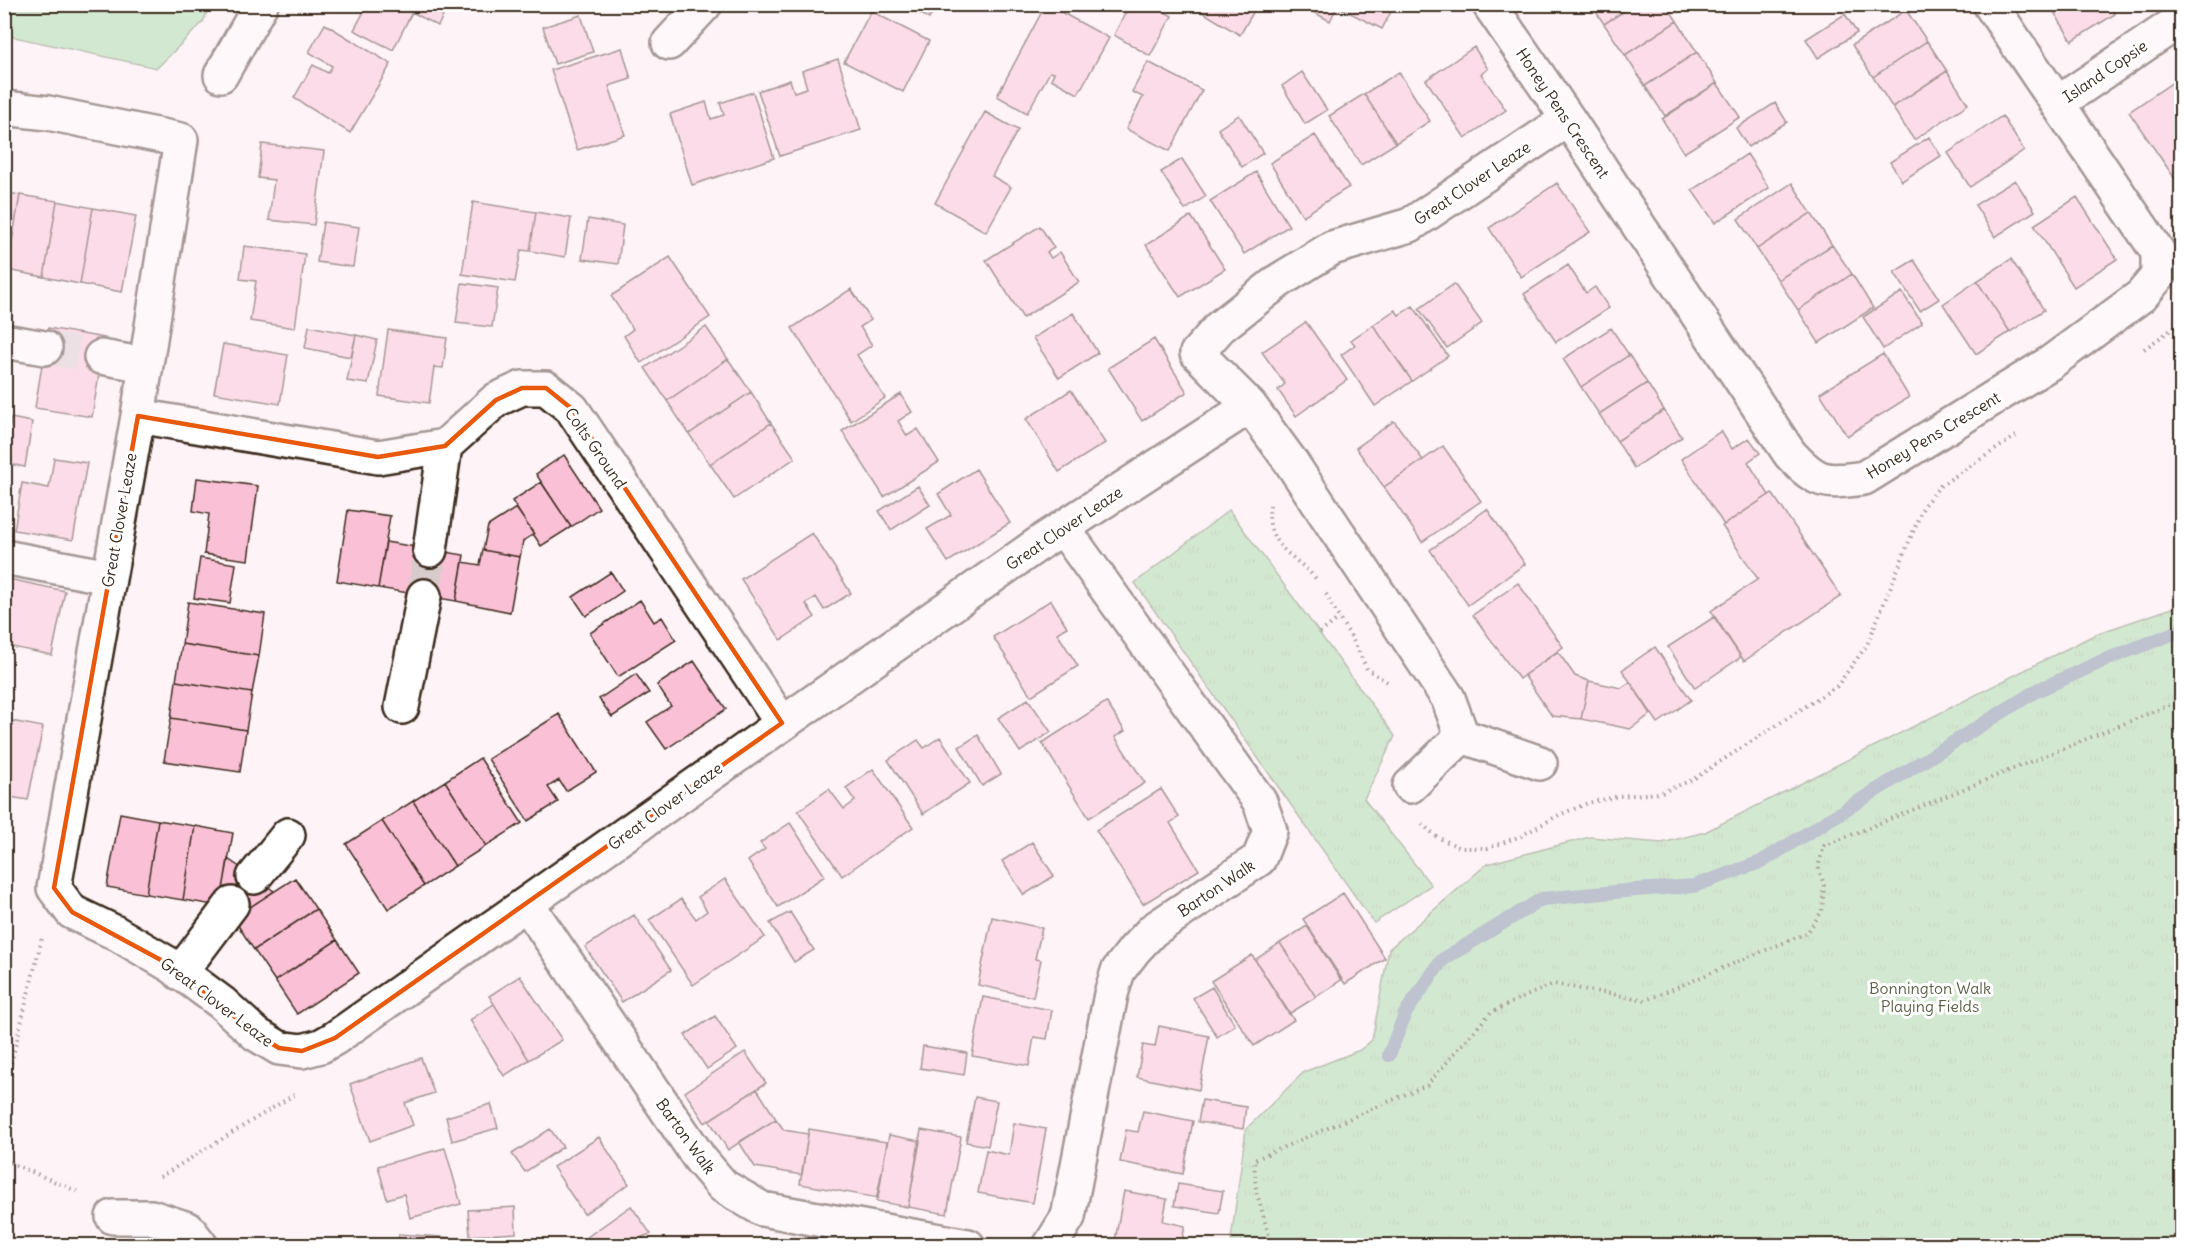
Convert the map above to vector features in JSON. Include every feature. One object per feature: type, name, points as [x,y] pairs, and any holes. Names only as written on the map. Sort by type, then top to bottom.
[{"type":"street","points":[[220,75],[261,4]]},
{"type":"street","points":[[669,43],[705,4]]},
{"type":"street","name":"Honey Pens Crescent","points":[[1489,4],[1568,118],[1790,454],[1807,473],[1832,482],[1864,478],[2050,363],[2141,296],[2158,276],[2158,252],[1990,4]]},
{"type":"street","name":"Island Copsie","points":[[2058,103],[2181,19]]},
{"type":"street","name":"Great Clover Leaze","points":[[4,108],[48,113],[181,140],[138,416],[54,888],[72,912],[116,933],[180,973],[222,1003],[256,1034],[279,1048],[302,1051],[321,1046],[335,1038],[1063,528],[1250,406]]},
{"type":"street","name":"Great Clover Leaze","points":[[1462,736],[1448,698],[1291,462],[1250,406],[1197,353],[1220,327],[1280,280],[1332,248],[1410,225],[1568,118]]},
{"type":"street","points":[[4,341],[45,348]]},
{"type":"street","points":[[101,357],[146,365]]},
{"type":"street","name":"Colts Ground","points":[[445,446],[496,400],[522,387],[546,388],[572,409],[782,723]]},
{"type":"street","points":[[138,416],[378,458],[445,446],[430,550]]},
{"type":"street","name":"Barton Walk","points":[[1050,1245],[1068,1217],[1111,994],[1118,972],[1153,930],[1259,859],[1270,831],[1260,802],[1063,528]]},
{"type":"street","points":[[4,557],[109,577]]},
{"type":"street","points":[[402,708],[424,596]]},
{"type":"street","points":[[1410,786],[1462,736],[1540,763]]},
{"type":"street","points":[[254,877],[288,836]]},
{"type":"street","points":[[180,973],[232,904]]},
{"type":"street","name":"Barton Walk","points":[[527,904],[700,1159],[723,1186],[762,1209],[968,1245]]},
{"type":"street","points":[[113,1217],[151,1217],[188,1229],[201,1245]]},
{"type":"path","points":[[2142,350],[2181,322]]},
{"type":"path","points":[[1421,823],[1437,837],[1461,848],[1488,848],[1521,836],[1559,815],[1588,803],[1619,796],[1660,793],[1692,780],[1732,755],[1836,686],[1867,645],[1924,505],[1940,486],[2016,436]]},
{"type":"path","points":[[1291,462],[1270,500],[1268,521],[1275,540],[1306,567],[1323,587],[1367,669],[1389,682]]},
{"type":"path","points":[[1320,633],[1339,618]]},
{"type":"path","points":[[1272,1245],[1256,1190],[1254,1160],[1427,1085],[1491,1012],[1553,984],[1646,1000],[1808,933],[1822,911],[1824,885],[1818,866],[1824,846],[2181,700]]},
{"type":"path","points":[[4,1092],[54,888]]},
{"type":"path","points":[[4,1160],[89,1196],[113,1217],[152,1182],[300,1091]]},
{"type":"highlighted area","points":[[522,388],[546,388],[572,409],[782,723],[335,1038],[302,1051],[279,1048],[256,1034],[172,966],[72,912],[54,888],[138,416],[378,457],[445,446],[496,400]]},
{"type":"green space","points":[[6,4],[210,5],[203,22],[157,68],[5,35]]},
{"type":"green space","points":[[1229,510],[1395,736],[1364,799],[1431,885],[1374,923],[1135,583]]},
{"type":"green space","name":"Bonnington Walk Playing Fields","points":[[2181,605],[2181,1245],[1233,1245],[1231,1240],[1246,1129],[1304,1072],[1360,1050],[1372,1040],[1389,949],[1487,864],[1590,837],[1662,843],[1705,832],[2096,634]]},
{"type":"green space","points":[[148,1211],[197,1246],[128,1246]]},
{"type":"building","points":[[368,4],[397,4],[412,12],[393,50],[354,30]]},
{"type":"building","points":[[397,4],[449,4],[438,26]]},
{"type":"building","points":[[906,4],[938,4],[929,19]]},
{"type":"building","points":[[1046,4],[1109,38],[1078,94],[1051,79],[1054,73],[1050,72],[1027,113],[997,96]]},
{"type":"building","points":[[1130,4],[1151,4],[1172,16],[1150,56],[1114,35]]},
{"type":"building","points":[[1202,4],[1258,4],[1240,35],[1199,10]]},
{"type":"building","points":[[1298,4],[1338,4],[1330,21]]},
{"type":"building","points":[[1342,4],[1395,4],[1382,29],[1340,8]]},
{"type":"building","points":[[1591,4],[1635,4],[1604,24]]},
{"type":"building","points":[[1635,4],[1666,4],[1677,21],[1625,55],[1604,24]]},
{"type":"building","points":[[2049,4],[2109,4],[2115,14],[2072,41]]},
{"type":"building","points":[[1906,10],[1927,41],[1873,77],[1852,45]]},
{"type":"building","points":[[871,11],[929,41],[903,92],[844,62]]},
{"type":"building","points":[[1845,14],[1857,33],[1818,58],[1806,39]]},
{"type":"building","points":[[581,15],[593,52],[555,64],[543,27]]},
{"type":"building","points":[[1677,21],[1697,52],[1645,86],[1625,55]]},
{"type":"building","points":[[325,24],[391,64],[350,133],[294,98],[313,65],[328,73],[332,66],[309,52]]},
{"type":"building","points":[[1927,41],[1947,71],[1892,107],[1873,77]]},
{"type":"building","points":[[1474,47],[1488,69],[1481,74],[1506,110],[1465,138],[1426,80]]},
{"type":"building","points":[[622,48],[631,79],[609,86],[625,135],[577,150],[551,70]]},
{"type":"building","points":[[1697,52],[1717,83],[1665,116],[1645,86]]},
{"type":"building","points":[[838,59],[861,130],[780,156],[758,91],[790,80],[794,92],[807,88],[802,71]]},
{"type":"building","points":[[1148,62],[1202,90],[1170,151],[1126,129],[1143,97],[1132,92]]},
{"type":"building","points":[[1947,71],[1968,104],[1914,140],[1892,107]]},
{"type":"building","points":[[1302,72],[1327,110],[1305,124],[1282,86]]},
{"type":"building","points":[[1399,72],[1430,121],[1396,143],[1364,94]]},
{"type":"building","points":[[2182,76],[2182,189],[2129,112]]},
{"type":"building","points":[[1717,83],[1740,117],[1684,153],[1662,119]]},
{"type":"building","points":[[753,92],[774,158],[692,185],[670,114],[706,102],[711,119],[724,115],[720,103]]},
{"type":"building","points":[[1364,94],[1396,143],[1361,165],[1329,116]]},
{"type":"building","points":[[1775,103],[1787,122],[1748,147],[1736,128]]},
{"type":"building","points":[[985,112],[1018,130],[992,176],[1011,187],[986,232],[935,203]]},
{"type":"building","points":[[1239,115],[1263,153],[1242,167],[1218,129]]},
{"type":"building","points":[[2002,116],[2024,150],[1970,187],[1948,153]]},
{"type":"building","points":[[1315,135],[1349,187],[1303,216],[1270,163]]},
{"type":"building","points":[[1929,137],[1941,156],[1902,181],[1890,162]]},
{"type":"building","points":[[262,144],[324,151],[314,225],[269,220],[274,180],[258,178]]},
{"type":"building","points":[[1747,154],[1769,188],[1715,223],[1692,190]]},
{"type":"building","points":[[1182,159],[1206,196],[1185,210],[1161,172]]},
{"type":"building","points":[[1256,172],[1289,226],[1244,254],[1210,201]]},
{"type":"building","points":[[2015,180],[2035,211],[1995,237],[1975,205]]},
{"type":"building","points":[[1557,183],[1590,232],[1521,277],[1489,228]]},
{"type":"building","points":[[1792,183],[1811,213],[1757,249],[1738,219]]},
{"type":"building","points":[[4,192],[20,195],[7,270],[4,270]]},
{"type":"building","points":[[20,195],[57,201],[44,277],[7,270]]},
{"type":"building","points":[[2077,197],[2117,259],[2074,287],[2034,225]]},
{"type":"building","points":[[57,201],[93,208],[80,284],[44,277]]},
{"type":"building","points":[[473,202],[536,212],[530,251],[521,250],[515,282],[462,274]]},
{"type":"building","points":[[93,208],[136,216],[122,292],[80,284]]},
{"type":"building","points":[[536,212],[571,218],[565,257],[530,251]]},
{"type":"building","points":[[1811,213],[1832,245],[1778,280],[1757,249]]},
{"type":"building","points":[[1191,216],[1225,269],[1180,297],[1146,245]]},
{"type":"building","points":[[588,219],[623,225],[618,264],[582,259]]},
{"type":"building","points":[[323,222],[359,227],[353,267],[317,262]]},
{"type":"building","points":[[1040,226],[1054,248],[1047,252],[1051,258],[1060,252],[1079,282],[1023,318],[986,260]]},
{"type":"building","points":[[1832,245],[1852,274],[1798,310],[1778,280]]},
{"type":"building","points":[[244,246],[305,254],[295,328],[250,321],[256,281],[240,279]]},
{"type":"building","points":[[670,257],[710,317],[641,363],[624,336],[633,329],[611,296]]},
{"type":"building","points":[[2011,259],[2044,310],[2010,332],[1977,281]]},
{"type":"building","points":[[1914,260],[1939,299],[1920,311],[1894,272]]},
{"type":"building","points":[[1568,265],[1586,293],[1595,287],[1609,308],[1556,342],[1524,294]]},
{"type":"building","points":[[1852,274],[1873,308],[1819,343],[1798,310]]},
{"type":"building","points":[[1977,281],[2010,332],[1976,354],[1943,304]]},
{"type":"building","points":[[462,283],[498,288],[492,327],[456,323]]},
{"type":"building","points":[[1454,284],[1482,323],[1447,348],[1419,309]]},
{"type":"building","points":[[851,289],[871,320],[860,327],[872,345],[857,355],[885,398],[851,421],[792,328]]},
{"type":"building","points":[[1902,292],[1922,323],[1883,349],[1863,317]]},
{"type":"building","points":[[1413,306],[1448,356],[1412,381],[1373,325],[1395,310],[1399,315]]},
{"type":"building","points":[[1073,313],[1098,353],[1059,378],[1033,338]]},
{"type":"building","points":[[1306,322],[1347,380],[1296,416],[1278,390],[1285,384],[1262,352]]},
{"type":"building","points":[[1373,325],[1412,381],[1375,406],[1341,355],[1355,345],[1351,340]]},
{"type":"building","points":[[309,326],[356,335],[351,357],[305,348]]},
{"type":"building","points":[[706,327],[728,359],[667,401],[645,368]]},
{"type":"building","points":[[48,328],[105,338],[92,417],[35,408]]},
{"type":"building","points":[[1611,328],[1629,355],[1581,387],[1563,359]]},
{"type":"building","points":[[388,330],[447,338],[443,368],[434,367],[429,403],[379,396]]},
{"type":"building","points":[[356,335],[377,340],[368,384],[347,381]]},
{"type":"building","points":[[1154,339],[1187,392],[1142,421],[1108,368]]},
{"type":"building","points":[[223,344],[288,355],[280,404],[214,393]]},
{"type":"building","points":[[1883,354],[1909,397],[1847,436],[1820,393]]},
{"type":"building","points":[[1629,355],[1647,383],[1599,414],[1581,387]]},
{"type":"building","points":[[728,359],[751,392],[689,434],[667,401]]},
{"type":"building","points":[[1647,383],[1664,410],[1617,441],[1599,414]]},
{"type":"building","points":[[1071,390],[1105,443],[1059,472],[1026,419]]},
{"type":"building","points":[[751,392],[771,423],[710,464],[689,434]]},
{"type":"building","points":[[901,394],[912,412],[898,421],[907,436],[918,429],[939,462],[884,497],[842,431]]},
{"type":"building","points":[[1664,410],[1682,437],[1634,468],[1617,441]]},
{"type":"building","points":[[11,418],[32,422],[25,467],[4,463]]},
{"type":"building","points":[[1394,421],[1423,460],[1384,487],[1356,448]]},
{"type":"building","points":[[771,423],[795,458],[734,499],[710,464]]},
{"type":"building","points":[[1721,431],[1732,449],[1749,438],[1760,453],[1748,462],[1769,495],[1724,525],[1681,459]]},
{"type":"building","points":[[1443,446],[1481,501],[1422,542],[1384,487]]},
{"type":"building","points":[[564,455],[599,508],[571,527],[536,474]]},
{"type":"building","points":[[54,458],[87,463],[73,540],[14,530],[22,483],[49,488]]},
{"type":"building","points":[[976,469],[1010,523],[948,562],[927,529],[951,515],[938,494]]},
{"type":"building","points":[[197,478],[258,486],[248,560],[204,554],[209,514],[193,511]]},
{"type":"building","points":[[541,482],[571,527],[541,546],[512,501]]},
{"type":"building","points":[[918,486],[930,505],[891,530],[879,511]]},
{"type":"building","points":[[1772,493],[1841,596],[1744,661],[1711,611],[1758,579],[1722,526]]},
{"type":"building","points":[[516,508],[534,534],[523,541],[520,557],[483,550],[488,526]]},
{"type":"building","points":[[1487,509],[1525,564],[1468,605],[1430,550]]},
{"type":"building","points":[[348,510],[390,516],[378,588],[337,581]]},
{"type":"building","points":[[812,533],[851,593],[824,610],[816,597],[806,604],[815,617],[781,640],[741,579]]},
{"type":"building","points":[[386,542],[464,555],[456,601],[378,588]]},
{"type":"building","points":[[483,550],[520,557],[510,612],[456,601],[463,562],[480,565]]},
{"type":"building","points":[[200,558],[236,564],[230,603],[194,598]]},
{"type":"building","points":[[611,572],[623,591],[586,616],[573,597]]},
{"type":"building","points":[[4,578],[65,591],[52,655],[7,646],[13,616],[4,614]]},
{"type":"building","points":[[1518,583],[1563,647],[1519,679],[1473,615]]},
{"type":"building","points":[[640,600],[654,622],[662,617],[676,640],[618,677],[590,633]]},
{"type":"building","points":[[1051,600],[1067,627],[1057,633],[1078,666],[1031,696],[993,637]]},
{"type":"building","points":[[188,602],[265,614],[259,656],[182,644]]},
{"type":"building","points":[[1714,617],[1741,657],[1695,688],[1668,647]]},
{"type":"building","points":[[182,644],[259,656],[252,693],[176,681]]},
{"type":"building","points":[[1655,647],[1691,700],[1658,723],[1622,670]]},
{"type":"building","points":[[1558,652],[1575,676],[1589,681],[1581,719],[1552,716],[1524,675]]},
{"type":"building","points":[[694,661],[726,709],[666,749],[647,722],[671,706],[657,685]]},
{"type":"building","points":[[636,674],[649,693],[612,717],[599,699]]},
{"type":"building","points":[[176,681],[252,693],[246,730],[171,718]]},
{"type":"building","points":[[1589,681],[1621,688],[1630,682],[1651,714],[1630,729],[1581,719]]},
{"type":"building","points":[[1028,699],[1051,732],[1020,752],[998,718]]},
{"type":"building","points":[[1106,702],[1125,731],[1115,737],[1145,783],[1089,818],[1042,743]]},
{"type":"building","points":[[559,714],[596,772],[566,791],[559,780],[548,787],[558,802],[528,821],[488,759]]},
{"type":"building","points":[[171,718],[246,730],[240,772],[164,761]]},
{"type":"building","points":[[6,720],[43,727],[28,800],[4,796]]},
{"type":"building","points":[[978,735],[1001,774],[982,786],[959,747]]},
{"type":"building","points":[[940,737],[970,783],[923,814],[888,760],[918,740],[924,748]]},
{"type":"building","points":[[480,758],[522,823],[486,846],[445,781]]},
{"type":"building","points":[[873,769],[913,827],[842,876],[798,811],[829,789],[844,809],[855,801],[846,788]]},
{"type":"building","points":[[445,781],[486,846],[455,866],[413,801]]},
{"type":"building","points":[[1161,789],[1179,817],[1170,823],[1199,870],[1143,904],[1096,830]]},
{"type":"building","points":[[413,801],[455,866],[424,886],[382,821]]},
{"type":"building","points":[[120,813],[158,820],[146,894],[107,887]]},
{"type":"building","points":[[158,820],[195,826],[183,900],[146,894]]},
{"type":"building","points":[[382,821],[424,886],[388,909],[346,844]]},
{"type":"building","points":[[790,823],[825,876],[778,907],[748,861],[765,849],[760,843]]},
{"type":"building","points":[[195,826],[233,833],[220,906],[183,900]]},
{"type":"building","points":[[1032,842],[1054,876],[1024,895],[1002,861]]},
{"type":"building","points":[[228,859],[274,891],[243,912],[222,896]]},
{"type":"building","points":[[295,878],[316,909],[254,950],[233,918]]},
{"type":"building","points":[[725,879],[765,937],[693,985],[649,920],[681,899],[696,919],[707,911],[698,897]]},
{"type":"building","points":[[1343,893],[1385,958],[1345,984],[1303,919]]},
{"type":"building","points":[[316,909],[337,940],[275,981],[254,950]]},
{"type":"building","points":[[790,912],[814,950],[794,962],[770,923]]},
{"type":"building","points":[[634,915],[671,970],[622,1002],[585,947]]},
{"type":"building","points":[[992,917],[1042,928],[1035,959],[1041,960],[1033,997],[978,985]]},
{"type":"building","points":[[1307,926],[1341,980],[1316,997],[1280,943]]},
{"type":"building","points":[[337,940],[359,973],[297,1014],[275,981]]},
{"type":"building","points":[[1280,943],[1316,997],[1289,1014],[1255,960]]},
{"type":"building","points":[[1252,955],[1294,1020],[1254,1046],[1211,981]]},
{"type":"building","points":[[520,976],[562,1040],[529,1060],[489,996]]},
{"type":"building","points":[[1212,987],[1235,1025],[1217,1037],[1193,998]]},
{"type":"building","points":[[983,997],[1052,1010],[1047,1039],[1034,1037],[1029,1066],[972,1056]]},
{"type":"building","points":[[494,1004],[529,1060],[504,1076],[470,1020]]},
{"type":"building","points":[[715,1016],[737,1049],[707,1069],[685,1035]]},
{"type":"building","points":[[1159,1026],[1209,1036],[1199,1090],[1137,1077],[1143,1045],[1155,1047]]},
{"type":"building","points":[[923,1046],[967,1053],[964,1075],[920,1068]]},
{"type":"building","points":[[745,1052],[766,1083],[705,1123],[685,1092]]},
{"type":"building","points":[[421,1058],[434,1093],[405,1103],[413,1125],[370,1141],[350,1084]]},
{"type":"building","points":[[757,1089],[776,1119],[728,1150],[709,1120]]},
{"type":"building","points":[[975,1097],[997,1101],[988,1146],[966,1142]]},
{"type":"building","points":[[1202,1100],[1246,1107],[1243,1129],[1198,1122]]},
{"type":"building","points":[[491,1104],[498,1128],[452,1141],[446,1117]]},
{"type":"building","points":[[1143,1111],[1193,1121],[1183,1174],[1120,1162],[1126,1130],[1138,1132]]},
{"type":"building","points":[[776,1119],[784,1130],[808,1134],[802,1175],[755,1167],[739,1142]]},
{"type":"building","points":[[1014,1123],[1046,1129],[1033,1203],[978,1193],[986,1150],[1009,1155]]},
{"type":"building","points":[[550,1129],[563,1147],[525,1172],[512,1154]]},
{"type":"building","points":[[809,1129],[887,1142],[878,1198],[800,1184]]},
{"type":"building","points":[[921,1130],[961,1137],[947,1214],[908,1207]]},
{"type":"building","points":[[889,1135],[920,1141],[908,1207],[876,1201]]},
{"type":"building","points":[[599,1137],[629,1184],[584,1214],[553,1167]]},
{"type":"building","points":[[445,1148],[461,1204],[410,1218],[404,1194],[387,1199],[378,1166]]},
{"type":"building","points":[[1178,1184],[1223,1191],[1219,1213],[1174,1206]]},
{"type":"building","points":[[1124,1191],[1167,1199],[1163,1221],[1185,1226],[1181,1246],[1114,1246]]},
{"type":"building","points":[[631,1206],[651,1234],[642,1237],[648,1246],[582,1246],[580,1242]]},
{"type":"building","points":[[515,1207],[516,1233],[470,1236],[468,1210]]},
{"type":"building","points":[[399,1234],[497,1241],[497,1246],[398,1246]]},
{"type":"waterway","points":[[1389,1055],[1406,1012],[1442,960],[1542,899],[1694,886],[1761,862],[2036,691],[2105,660],[2182,630]]},
{"type":"tunnel","points":[[45,348],[101,357]]},
{"type":"tunnel","points":[[424,596],[430,550]]}]
